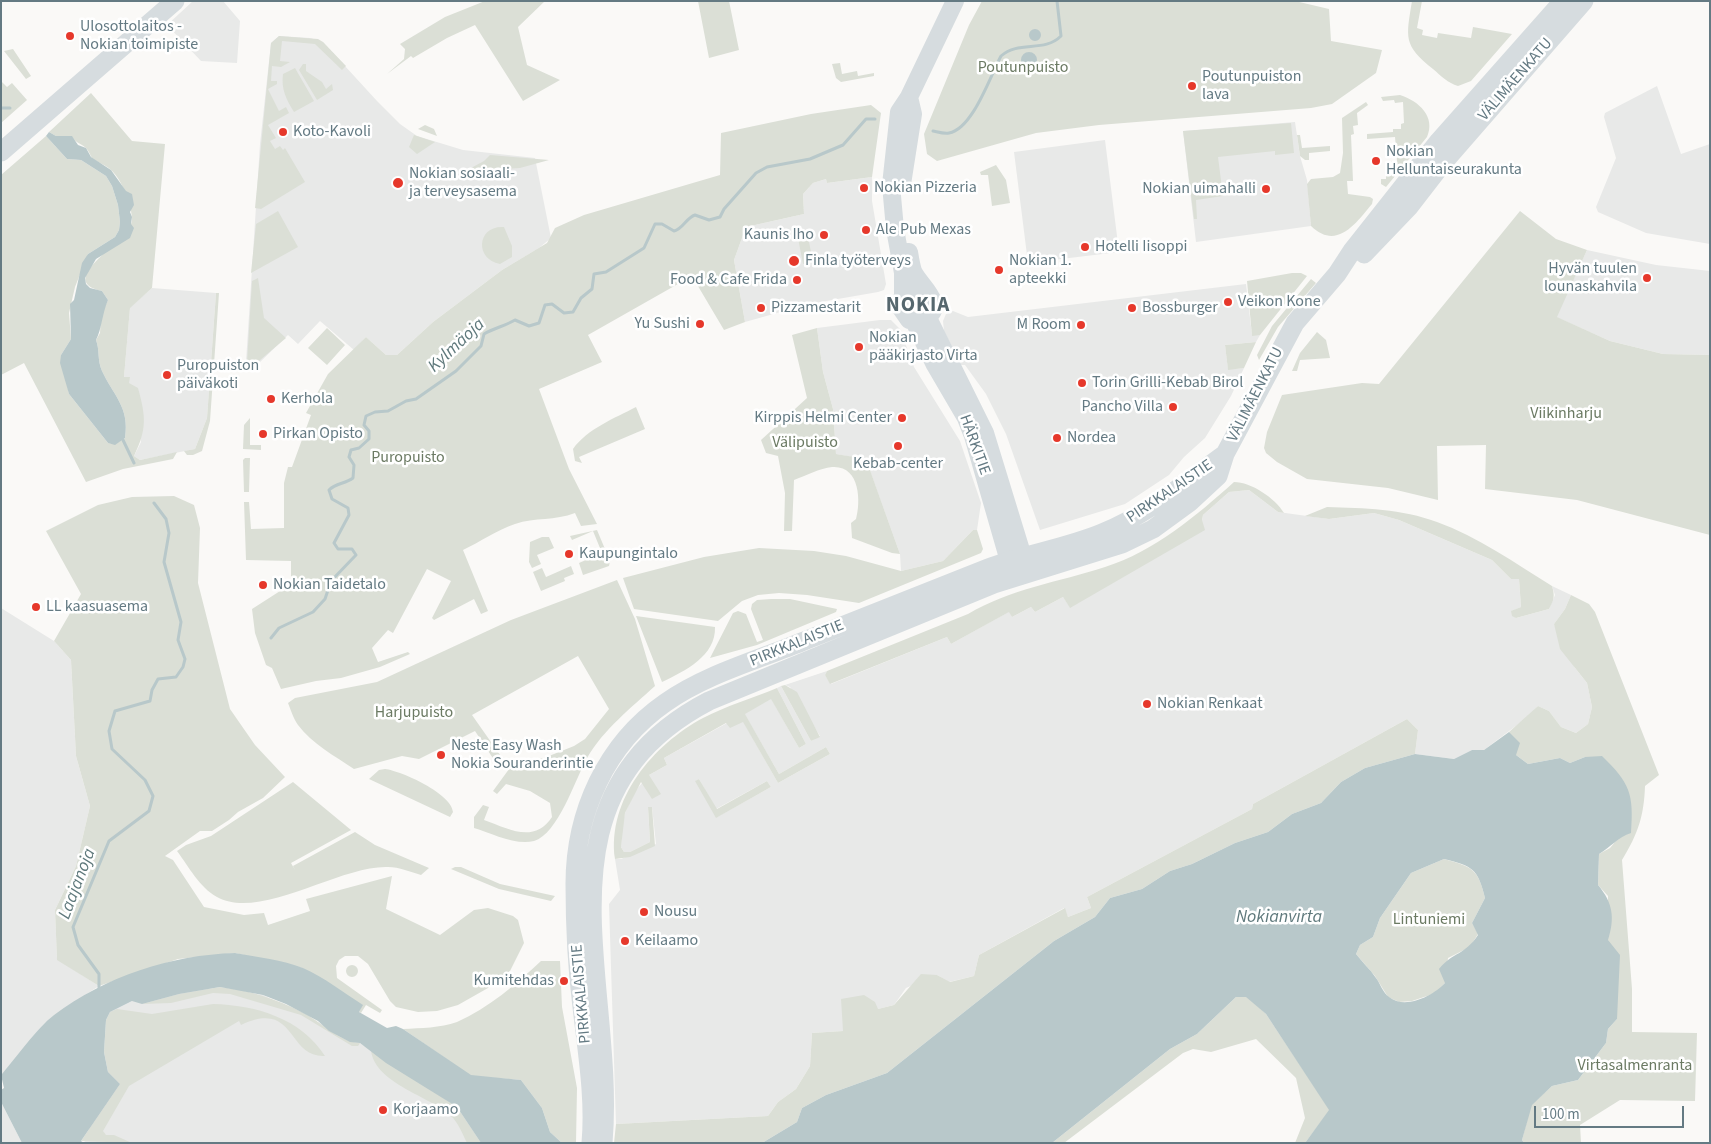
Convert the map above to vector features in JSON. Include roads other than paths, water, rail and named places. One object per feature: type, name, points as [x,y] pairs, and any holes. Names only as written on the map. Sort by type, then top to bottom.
[{"type":"main road","points":[[1,152],[175,1]]},
{"type":"main road","points":[[909,98],[913,114],[902,182],[905,222],[913,270],[934,303],[934,309],[921,320],[902,312],[900,303],[903,295],[903,273],[895,229],[891,186],[899,112],[909,98],[955,1]]},
{"type":"main road","name":"VÄLIMÄENKATU","points":[[1226,454],[1295,322],[1344,266],[1352,252],[1439,141],[1563,1]]},
{"type":"main road","name":"VÄLIMÄENKATU","points":[[1344,266],[1357,260],[1365,253],[1409,208],[1444,164],[1584,1]]},
{"type":"main road","points":[[903,295],[916,288],[927,291]]},
{"type":"main road","name":"HÄRKITIE","points":[[921,320],[985,433],[1018,566]]},
{"type":"main road","name":"PIRKKALAISTIE","points":[[597,1138],[604,1074],[595,945],[593,864],[599,831],[606,812],[621,780],[637,757],[670,725],[709,701],[958,598],[1018,566],[1121,524],[1155,505],[1226,454]]},
{"type":"water","points":[[1037,29],[1040,30],[1040,40],[1033,41],[1030,40],[1029,33],[1030,30]]},
{"type":"water","points":[[1029,52],[1035,54],[1037,60],[1035,66],[1029,68],[1023,66],[1021,60],[1023,54]]},
{"type":"water","points":[[49,132],[56,136],[72,136],[78,145],[86,148],[91,157],[111,170],[126,191],[132,194],[134,205],[130,212],[132,217],[131,224],[134,228],[130,238],[96,259],[85,278],[86,284],[90,288],[102,291],[108,300],[96,340],[102,371],[120,402],[125,418],[125,438],[115,445],[108,443],[69,394],[60,363],[61,355],[71,339],[70,304],[74,300],[82,263],[88,254],[115,237],[119,230],[120,222],[118,205],[112,186],[106,176],[81,160],[67,159],[46,136]]},
{"type":"water","name":"Nokianvirta","points":[[1509,732],[1520,743],[1516,755],[1528,764],[1560,758],[1570,763],[1585,757],[1602,756],[1624,782],[1631,799],[1632,808],[1631,833],[1622,837],[1599,854],[1598,885],[1610,905],[1612,918],[1608,940],[1620,955],[1617,1019],[1608,1029],[1606,1043],[1578,1080],[1552,1086],[1532,1105],[1522,1140],[1524,1143],[1305,1143],[1329,1110],[1266,1014],[1246,997],[1236,997],[1197,1034],[1170,1049],[1052,1143],[762,1143],[797,1122],[802,1108],[826,1095],[887,1073],[1054,941],[1095,917],[1110,898],[1142,889],[1170,871],[1192,864],[1235,843],[1268,832],[1292,814],[1321,803],[1341,782],[1365,768],[1415,754],[1454,759],[1472,750],[1484,750]],"holes":[[[1444,859],[1462,864],[1473,870],[1480,881],[1485,898],[1472,923],[1478,935],[1464,950],[1449,959],[1439,969],[1445,983],[1440,988],[1419,1000],[1411,1002],[1396,1001],[1385,993],[1374,975],[1356,954],[1360,945],[1373,937],[1380,918],[1411,873]]]},
{"type":"water","points":[[235,953],[287,963],[311,972],[363,1005],[359,1012],[387,1028],[396,1026],[403,1029],[471,1075],[521,1080],[542,1108],[550,1132],[562,1143],[481,1143],[457,1107],[386,1063],[360,1043],[350,1042],[329,1031],[318,1021],[286,1004],[263,995],[220,987],[179,994],[142,1004],[132,1001],[110,1012],[106,1020],[104,1052],[108,1072],[120,1084],[81,1141],[84,1143],[22,1143],[1,1102],[1,1090],[4,1088],[1,1075],[47,1021],[74,1001],[95,989],[140,970],[187,958]]},
{"type":"waterway","name":"Kylmäoja","points":[[933,131],[949,133],[958,129],[966,122],[980,100],[1001,56],[1008,51],[1023,47],[1047,44],[1061,36],[1057,1]]},
{"type":"waterway","name":"Laajanoja","points":[[1,108],[10,108]]},
{"type":"waterway","name":"Kylmäoja","points":[[271,638],[279,628],[313,612],[325,599],[331,581],[356,555],[352,549],[338,549],[334,543],[349,515],[348,508],[332,499],[329,490],[353,478],[354,465],[349,457],[351,450],[359,448],[369,439],[369,431],[364,425],[366,416],[375,412],[388,411],[406,401],[416,399],[456,371],[481,346],[484,334],[515,320],[529,326],[539,323],[545,305],[552,304],[564,313],[573,312],[581,298],[592,289],[594,274],[606,272],[644,248],[655,224],[662,224],[674,231],[695,215],[709,220],[720,217],[724,209],[756,173],[767,167],[810,159],[843,145],[866,119],[875,119]]},
{"type":"waterway","name":"Laajanoja","points":[[123,440],[134,463]]},
{"type":"waterway","name":"Laajanoja","points":[[99,990],[99,974],[78,945],[73,927],[109,841],[149,811],[153,796],[145,780],[112,749],[109,731],[115,711],[150,701],[152,690],[158,679],[176,677],[183,667],[185,659],[178,640],[181,622],[164,562],[169,533],[166,519],[154,503]]},
{"type":"place","name":"Ulosottolaitos - Nokian toimipiste","points":[[70,36]]},
{"type":"place","name":"Poutunpuiston lava","points":[[1192,86]]},
{"type":"place","name":"Koto-Kavoli","points":[[283,132]]},
{"type":"place","name":"Nokian Helluntaiseurakunta","points":[[1376,161]]},
{"type":"place","name":"Nokian sosiaali- ja terveysasema","points":[[398,183]]},
{"type":"place","name":"Nokian Pizzeria","points":[[864,188]]},
{"type":"place","name":"Nokian uimahalli","points":[[1266,189]]},
{"type":"place","name":"Ale Pub Mexas","points":[[866,230]]},
{"type":"place","name":"Kaunis Iho","points":[[824,235]]},
{"type":"place","name":"Hotelli Iisoppi","points":[[1085,247]]},
{"type":"place","name":"Finla työterveys","points":[[794,261]]},
{"type":"place","name":"Nokian 1. apteekki","points":[[999,270]]},
{"type":"place","name":"Hyvän tuulen lounaskahvila","points":[[1647,278]]},
{"type":"place","name":"Food & Cafe Frida","points":[[797,280]]},
{"type":"place","name":"Veikon Kone","points":[[1228,302]]},
{"type":"place","name":"Pizzamestarit","points":[[761,308]]},
{"type":"place","name":"Bossburger","points":[[1132,308]]},
{"type":"place","name":"Yu Sushi","points":[[700,324]]},
{"type":"place","name":"M Room","points":[[1081,325]]},
{"type":"place","name":"Nokian pääkirjasto Virta","points":[[859,347]]},
{"type":"place","name":"Puropuiston päiväkoti","points":[[167,375]]},
{"type":"place","name":"Torin Grilli-Kebab Birol","points":[[1082,383]]},
{"type":"place","name":"Kerhola","points":[[271,399]]},
{"type":"place","name":"Pancho Villa","points":[[1173,407]]},
{"type":"place","name":"Kirppis Helmi Center","points":[[902,418]]},
{"type":"place","name":"Pirkan Opisto","points":[[263,434]]},
{"type":"place","name":"Nordea","points":[[1057,438]]},
{"type":"place","name":"Kebab-center","points":[[898,446]]},
{"type":"place","name":"Kaupungintalo","points":[[569,554]]},
{"type":"place","name":"Nokian Taidetalo","points":[[263,585]]},
{"type":"place","name":"LL kaasuasema","points":[[36,607]]},
{"type":"place","name":"Nokian Renkaat","points":[[1147,704]]},
{"type":"place","name":"Neste Easy Wash Nokia Souranderintie","points":[[441,755]]},
{"type":"place","name":"Nousu","points":[[644,912]]},
{"type":"place","name":"Keilaamo","points":[[625,941]]},
{"type":"place","name":"Kumitehdas","points":[[564,981]]},
{"type":"place","name":"Korjaamo","points":[[383,1110]]},
{"type":"district","name":"NOKIA","points":[[918,306]]},
{"type":"park label","name":"Poutunpuisto","points":[[1023,68]]},
{"type":"park label","name":"Viikinharju","points":[[1566,414]]},
{"type":"park label","name":"Välipuisto","points":[[805,443]]},
{"type":"park label","name":"Puropuisto","points":[[408,458]]},
{"type":"park label","name":"Harjupuisto","points":[[414,713]]},
{"type":"park label","name":"Lintuniemi","points":[[1429,920]]},
{"type":"park label","name":"Virtasalmenranta","points":[[1635,1066]]}]
